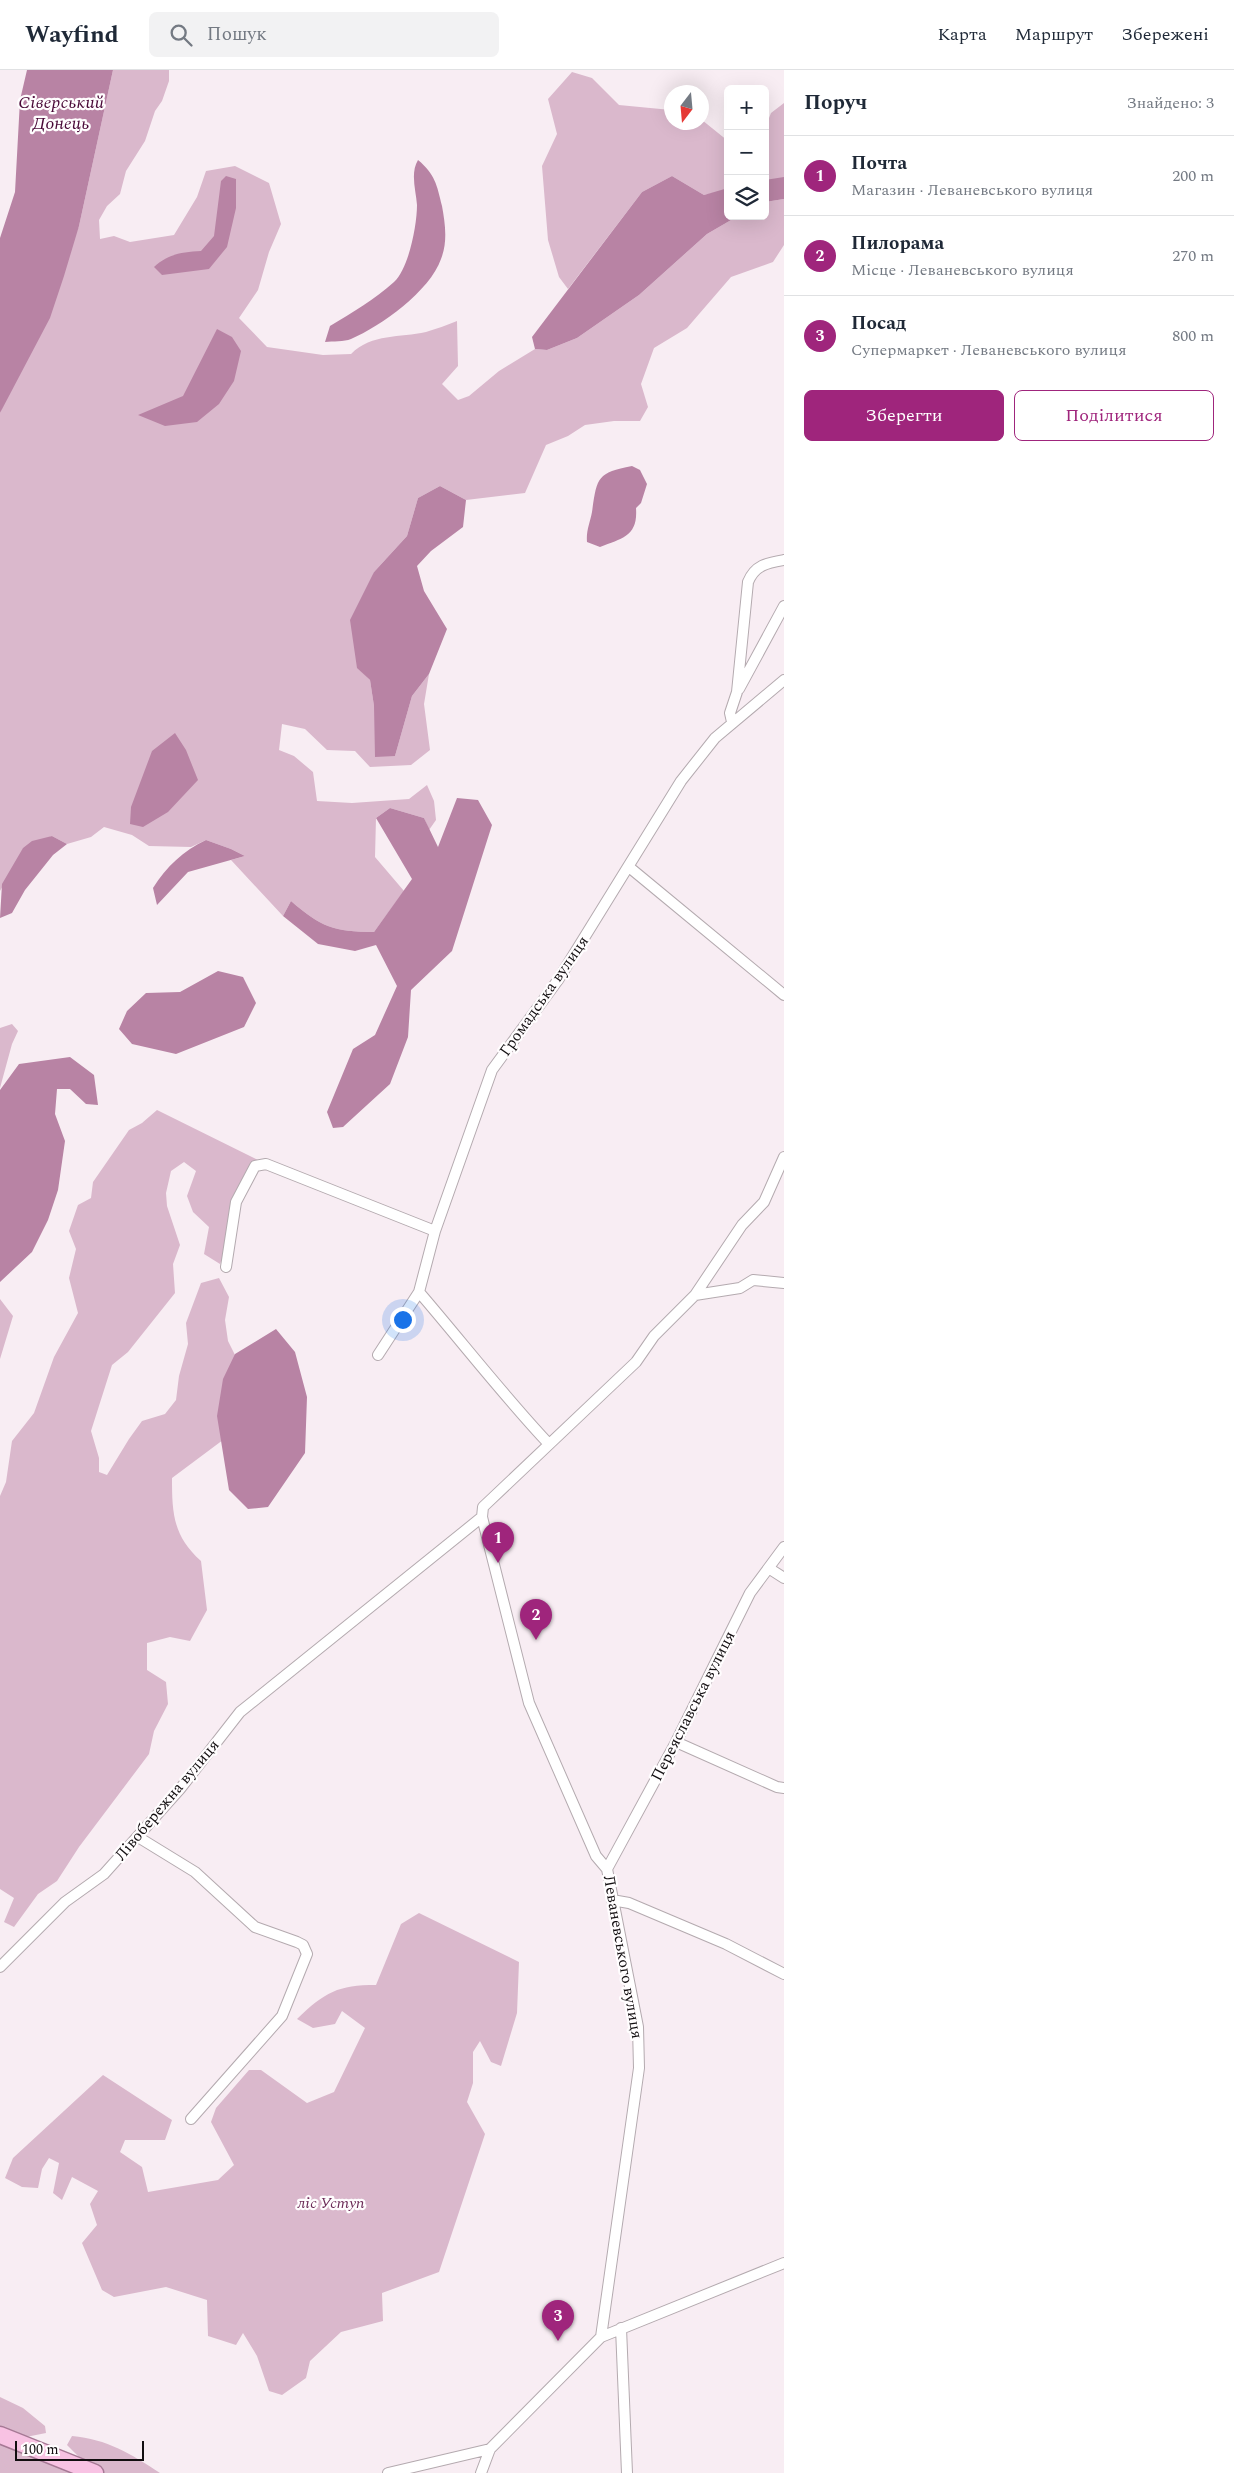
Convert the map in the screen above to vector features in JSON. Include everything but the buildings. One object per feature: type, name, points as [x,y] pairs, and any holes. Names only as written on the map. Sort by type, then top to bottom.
[{"type":"highway","points":[[0,2435],[96,2473]]},
{"type":"street","points":[[737,692],[748,582],[756,568],[784,560]]},
{"type":"street","points":[[732,722],[730,713],[737,692],[784,606]]},
{"type":"street","name":"Громадська вулиця","points":[[378,1355],[419,1292],[436,1231],[492,1070],[558,980],[681,781],[715,738],[784,680]]},
{"type":"street","points":[[629,867],[784,995]]},
{"type":"street","points":[[482,1517],[483,1507],[548,1443],[636,1362],[654,1336],[695,1295],[742,1225],[764,1202],[784,1156]]},
{"type":"street","points":[[226,1267],[236,1202],[255,1166],[266,1164],[436,1231]]},
{"type":"street","points":[[695,1295],[740,1288],[753,1280],[784,1283]]},
{"type":"street","points":[[419,1292],[492,1378],[504,1396],[548,1443]]},
{"type":"street","name":"Лівобережна вулиця","points":[[0,1967],[65,1902],[104,1874],[180,1789],[240,1712],[334,1634],[482,1517]]},
{"type":"street","name":"Леваневського вулиця","points":[[482,1517],[529,1704],[596,1856],[607,1869],[638,2027],[639,2061],[601,2336]]},
{"type":"street","name":"Переяславська вулиця","points":[[607,1869],[676,1742],[750,1593],[770,1569],[784,1547]]},
{"type":"street","points":[[770,1569],[784,1578]]},
{"type":"street","points":[[676,1742],[777,1787],[784,1788]]},
{"type":"street","points":[[138,1836],[195,1872],[255,1926],[303,1945],[307,1954],[282,2016],[191,2119]]},
{"type":"street","points":[[612,1900],[629,1903],[726,1944],[784,1974]]},
{"type":"street","points":[[481,2473],[490,2449],[601,2336],[784,2263]]},
{"type":"street","points":[[621,2328],[627,2473]]},
{"type":"street","points":[[388,2473],[490,2449]]},
{"type":"green space","points":[[113,70],[169,70],[169,81],[162,101],[155,111],[145,141],[126,171],[120,194],[107,206],[99,220],[100,239],[114,236],[130,242],[174,235],[197,197],[206,171],[235,166],[269,183],[281,224],[269,252],[258,290],[239,318],[267,347],[323,355],[351,354],[359,347],[377,339],[426,332],[457,321],[458,366],[442,384],[458,400],[469,396],[499,371],[535,349],[547,350],[577,338],[639,295],[707,234],[731,220],[769,220],[769,201],[784,199],[784,245],[773,262],[731,277],[687,328],[654,348],[641,384],[648,407],[640,421],[614,421],[585,425],[568,436],[546,445],[525,493],[466,500],[440,486],[418,498],[407,536],[374,572],[357,667],[370,680],[374,706],[395,756],[412,696],[429,674],[424,704],[430,750],[411,765],[370,767],[355,751],[327,750],[305,729],[282,724],[279,750],[294,756],[313,772],[317,801],[352,803],[409,799],[427,785],[434,801],[436,820],[429,830],[424,818],[390,808],[376,818],[375,857],[404,891],[374,932],[348,931],[329,926],[311,917],[291,901],[283,916],[231,860],[245,856],[231,849],[206,840],[191,847],[149,846],[132,835],[104,827],[91,837],[67,844],[52,836],[23,849],[0,891],[0,413],[79,226]]},
{"type":"green space","points":[[572,72],[592,78],[619,105],[664,109],[664,130],[709,130],[709,126],[724,138],[724,191],[704,195],[672,176],[642,192],[568,289],[559,277],[548,240],[542,166],[557,134],[548,99]]},
{"type":"green space","points":[[784,103],[784,180],[769,183],[769,118],[771,113]]},
{"type":"green space","points":[[12,1024],[18,1031],[12,1044],[0,1088],[0,1028]]},
{"type":"green space","points":[[157,1110],[266,1164],[255,1166],[236,1202],[232,1231],[220,1264],[204,1254],[209,1227],[193,1212],[187,1196],[196,1171],[184,1162],[171,1171],[166,1193],[167,1206],[180,1245],[173,1264],[175,1293],[128,1352],[112,1365],[91,1431],[99,1458],[99,1472],[107,1475],[142,1421],[165,1414],[176,1400],[179,1376],[188,1344],[186,1323],[201,1283],[219,1278],[229,1297],[225,1320],[228,1341],[246,1377],[235,1431],[172,1478],[176,1523],[185,1542],[201,1561],[207,1610],[190,1641],[170,1637],[147,1643],[147,1670],[166,1682],[168,1704],[154,1731],[149,1754],[79,1847],[57,1881],[38,1894],[14,1927],[4,1922],[14,1898],[0,1889],[0,1496],[6,1482],[12,1441],[34,1413],[54,1357],[78,1313],[69,1278],[76,1249],[69,1231],[78,1205],[91,1198],[93,1182],[129,1130],[142,1123]]},
{"type":"green space","points":[[0,1299],[13,1316],[0,1359]]},
{"type":"green space","name":"ліс Уступ","points":[[419,1913],[519,1962],[517,2013],[501,2066],[491,2062],[480,2041],[473,2052],[473,2083],[467,2102],[485,2134],[439,2272],[382,2293],[383,2321],[341,2332],[310,2361],[306,2378],[282,2395],[269,2391],[257,2356],[243,2333],[236,2345],[208,2336],[207,2300],[166,2287],[114,2297],[102,2290],[82,2243],[97,2225],[90,2204],[98,2191],[72,2177],[62,2200],[53,2193],[59,2163],[49,2158],[42,2169],[38,2188],[22,2187],[5,2178],[13,2158],[103,2075],[172,2120],[165,2140],[125,2140],[120,2152],[142,2167],[148,2192],[218,2180],[234,2165],[211,2122],[216,2108],[249,2070],[261,2070],[307,2103],[334,2092],[365,2028],[342,2011],[335,2024],[313,2028],[297,2019],[324,1996],[333,1992],[363,1985],[376,1985],[401,1924]]},
{"type":"green space","points":[[0,2397],[23,2408],[45,2426],[46,2433],[21,2438],[0,2433]]},
{"type":"green space","points":[[0,2435],[86,2468],[67,2445],[72,2436],[96,2440],[118,2448],[160,2473],[0,2473]]},
{"type":"water","name":"Сіверський Донець","points":[[27,70],[113,70],[79,226],[64,276],[50,318],[0,413],[0,238],[15,192],[20,100]]},
{"type":"water","points":[[418,160],[432,175],[439,192],[443,212],[445,246],[435,271],[416,295],[376,326],[348,340],[325,342],[330,326],[387,288],[394,282],[404,267],[416,224],[417,205],[414,171]]},
{"type":"water","points":[[226,176],[236,179],[236,208],[227,247],[209,269],[162,275],[154,267],[159,263],[176,254],[201,251],[214,236],[221,181]]},
{"type":"water","points":[[672,176],[704,195],[724,189],[724,220],[731,220],[707,234],[639,295],[577,338],[547,350],[535,349],[532,337],[642,192]]},
{"type":"water","points":[[784,177],[784,199],[769,201],[769,179]]},
{"type":"water","points":[[217,329],[232,337],[241,351],[234,381],[219,404],[197,422],[165,426],[138,415],[183,396]]},
{"type":"water","points":[[632,466],[640,470],[647,484],[641,503],[636,508],[636,517],[632,530],[622,538],[600,547],[587,542],[595,491],[601,478],[612,471]]},
{"type":"water","points":[[440,486],[466,500],[463,527],[431,551],[417,566],[424,591],[447,629],[429,674],[412,696],[395,756],[375,757],[374,706],[370,680],[357,668],[350,620],[374,572],[407,536],[418,498]]},
{"type":"water","points":[[175,733],[186,750],[198,780],[168,812],[143,827],[130,824],[131,807],[152,751]]},
{"type":"water","points":[[457,798],[478,800],[492,825],[452,951],[411,990],[408,1037],[390,1084],[343,1127],[333,1128],[327,1112],[353,1049],[375,1035],[397,986],[376,945],[355,951],[318,944],[283,916],[291,901],[311,917],[329,926],[348,931],[374,932],[412,879],[376,818],[390,808],[424,818],[438,847]]},
{"type":"water","points":[[52,836],[67,844],[53,855],[25,890],[12,913],[0,918],[2,884],[23,848],[32,841]]},
{"type":"water","points":[[206,840],[245,856],[188,872],[157,905],[153,888],[158,880],[183,854]]},
{"type":"water","points":[[218,971],[243,977],[256,1003],[244,1027],[176,1054],[132,1044],[119,1029],[127,1011],[146,993],[180,992]]},
{"type":"water","points":[[70,1057],[94,1075],[98,1105],[86,1104],[70,1089],[57,1089],[55,1114],[65,1141],[58,1190],[48,1220],[32,1252],[0,1282],[0,1090],[19,1064]]},
{"type":"water","points":[[276,1329],[295,1352],[307,1397],[305,1453],[268,1507],[248,1509],[229,1490],[217,1416],[223,1379],[235,1354]]},
{"type":"place","name":"Почта","points":[[498,1563]]},
{"type":"place","name":"Пилорама","points":[[536,1640]]},
{"type":"place","name":"Посад","points":[[558,2341]]}]
